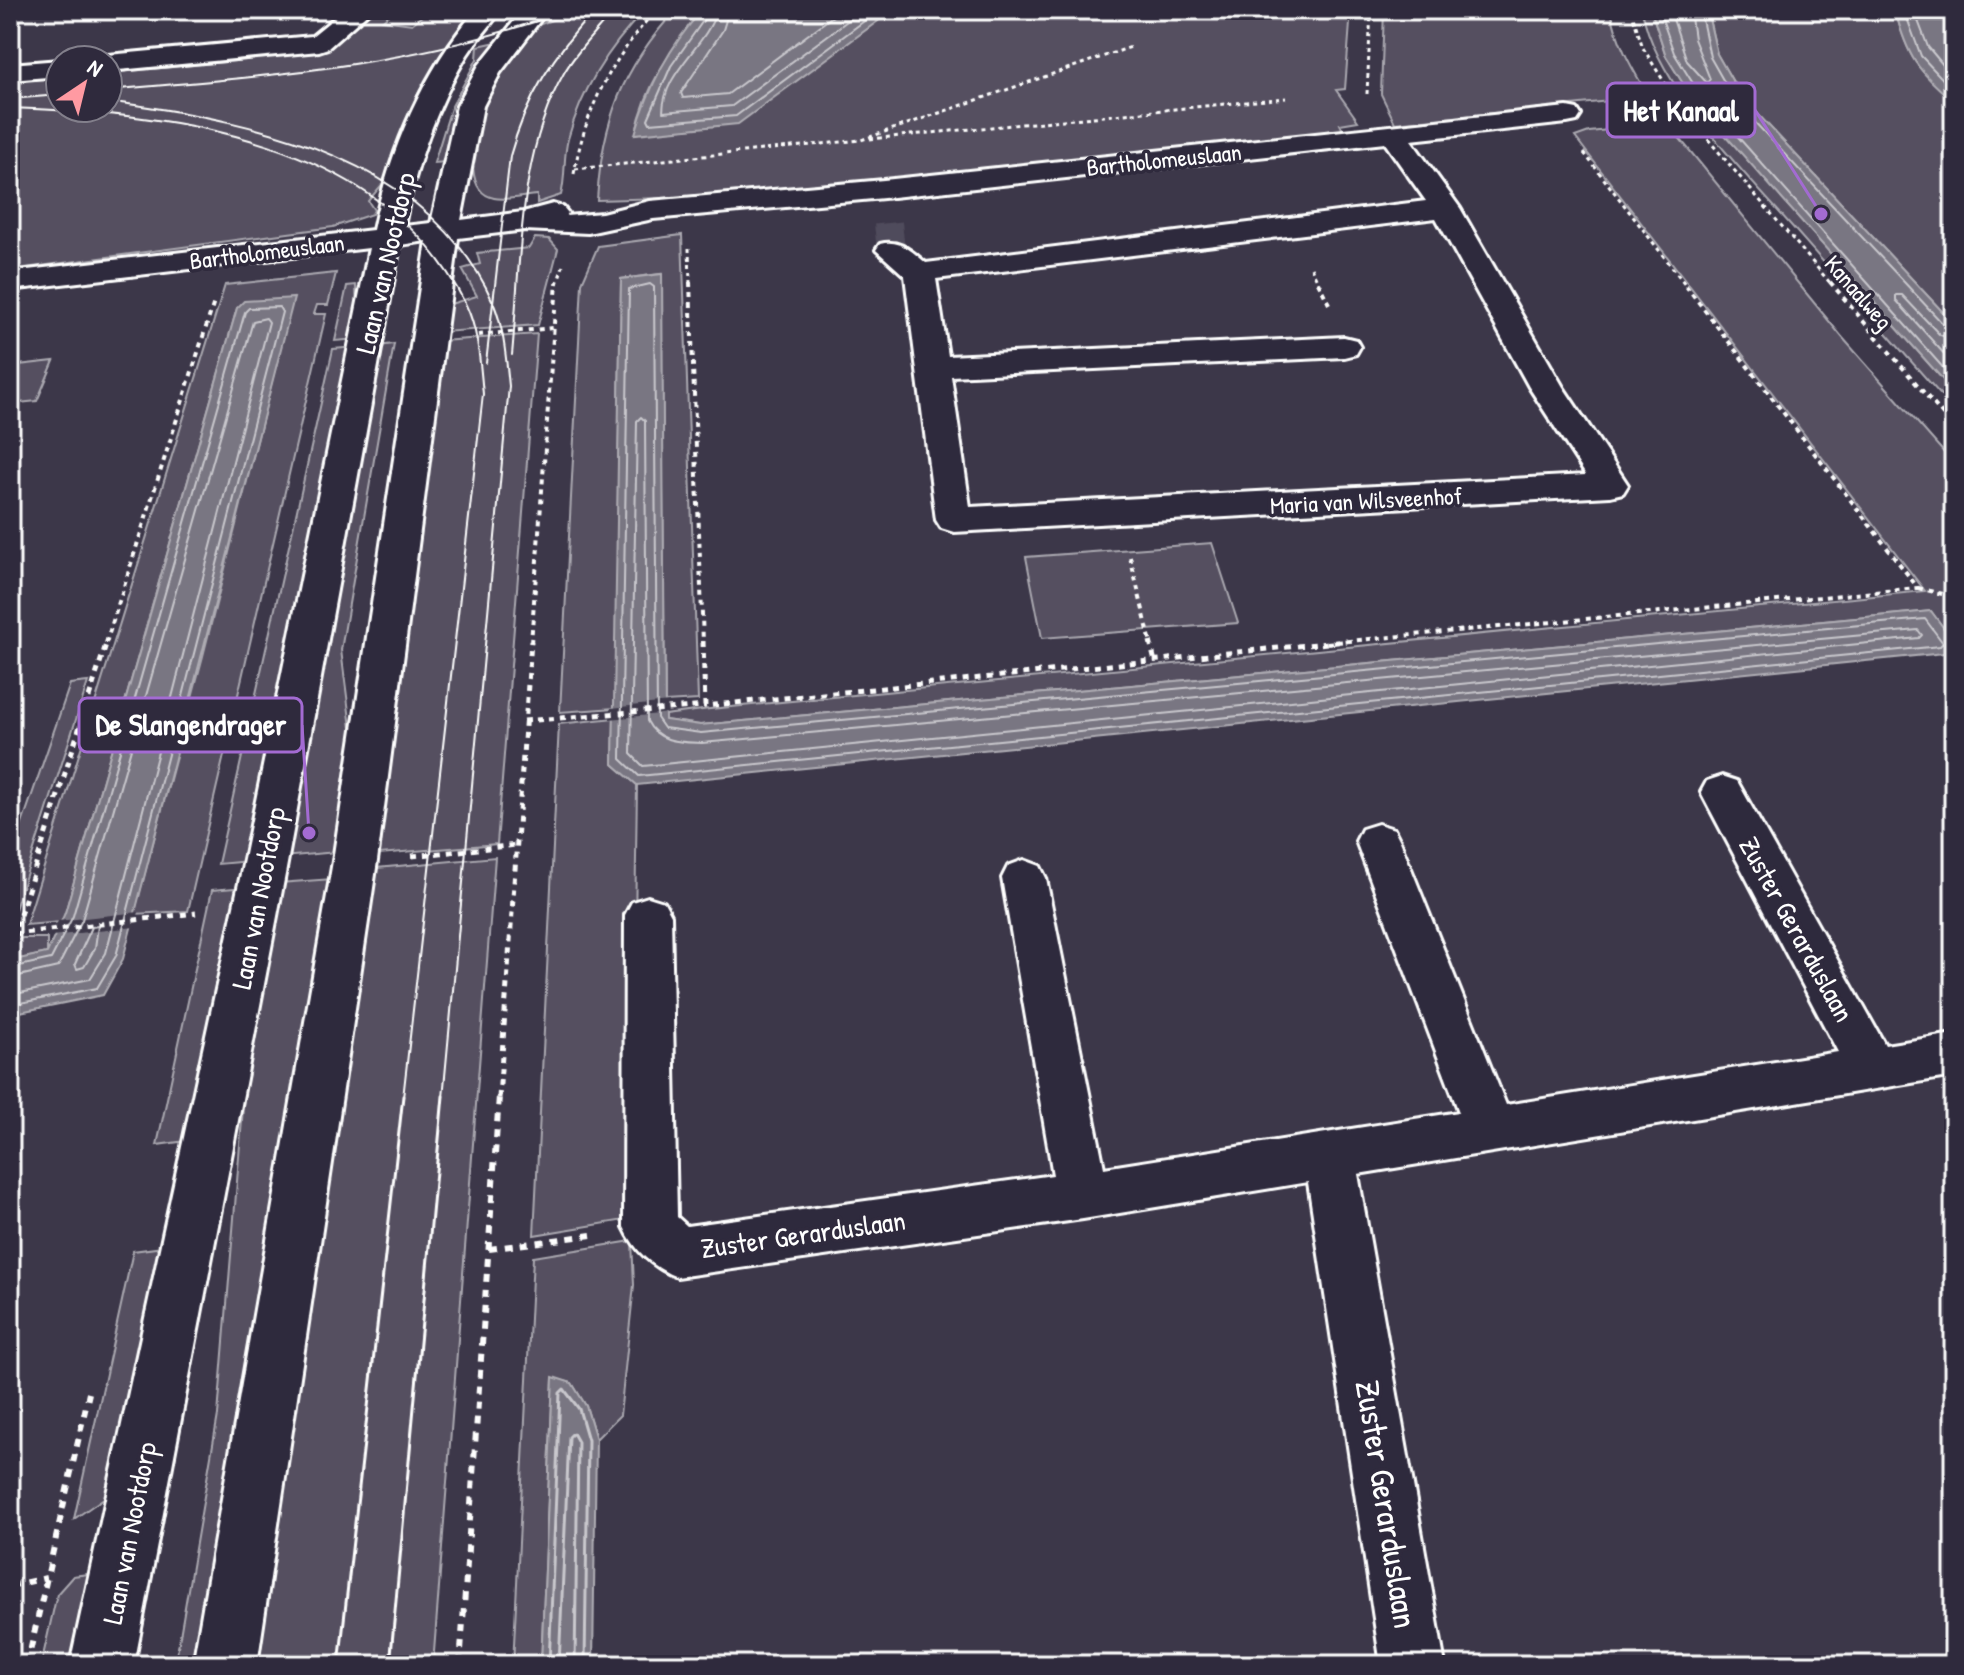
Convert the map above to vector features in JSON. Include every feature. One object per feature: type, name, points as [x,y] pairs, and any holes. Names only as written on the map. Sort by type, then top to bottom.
[{"type":"street","points":[[124,61],[319,43],[359,10]]},
{"type":"street","name":"Laan van Nootdorp","points":[[102,1665],[397,191],[427,108],[467,34],[489,10]]},
{"type":"street","name":"Laan van Nootdorp","points":[[225,1665],[355,861],[444,230],[470,106],[488,71],[536,10]]},
{"type":"street","points":[[10,72],[44,69]]},
{"type":"street","name":"Bartholomeuslaan","points":[[10,281],[525,221],[572,218],[613,222],[650,210],[886,200],[1393,134],[1567,115]]},
{"type":"street","name":"Maria van Wilsveenhof","points":[[920,273],[954,520],[1610,485],[1546,387],[1445,208],[1393,134]]},
{"type":"street","points":[[891,250],[920,273],[963,265],[1445,208]]},
{"type":"street","points":[[933,367],[1344,347]]},
{"type":"street","name":"Zuster Gerarduslaan","points":[[1722,792],[1871,1067]]},
{"type":"street","points":[[1378,841],[1491,1130]]},
{"type":"street","points":[[1024,878],[1083,1195]]},
{"type":"street","points":[[648,915],[651,1227]]},
{"type":"street","name":"Zuster Gerarduslaan","points":[[651,1227],[677,1252],[1083,1195],[1329,1153],[1954,1055]]},
{"type":"street","name":"Zuster Gerarduslaan","points":[[1329,1153],[1413,1665]]},
{"type":"path","points":[[460,1665],[555,289],[571,240],[579,141],[602,79],[619,53],[656,10]]},
{"type":"path","points":[[1371,10],[1367,100],[1393,134]]},
{"type":"path","name":"Kanaalweg","points":[[1631,10],[1656,73],[1678,104],[1954,428]]},
{"type":"path","points":[[575,169],[861,140],[1131,47]]},
{"type":"path","points":[[1567,115],[1678,104]]},
{"type":"path","points":[[1288,228],[1322,285],[1344,347]]},
{"type":"path","points":[[199,913],[12,935],[229,255]]},
{"type":"path","points":[[1122,513],[1155,662]]},
{"type":"path","points":[[1918,588],[1954,597]]},
{"type":"path","points":[[524,721],[702,705]]},
{"type":"path","points":[[489,1249],[651,1227]]},
{"type":"path","points":[[10,1586],[46,1578]]},
{"type":"shaded area","points":[[372,10],[394,10],[383,20],[412,24],[429,10],[482,10],[441,55],[415,100],[391,174],[368,201],[374,210],[372,214],[333,227],[10,270],[10,82],[44,79],[44,124],[124,124],[124,71],[267,58],[269,52],[333,42]]},
{"type":"shaded area","points":[[581,10],[645,10],[598,69],[581,103],[566,146],[561,195],[537,203],[537,195],[494,198],[479,188],[473,170],[475,145],[492,89],[518,42],[529,30]]},
{"type":"shaded area","points":[[676,10],[702,10],[661,68],[646,99],[636,133],[863,31],[893,10],[1351,10],[1345,89],[1336,90],[1358,121],[1340,124],[1343,130],[731,196],[597,200],[604,146],[618,98],[642,53]]},
{"type":"shaded area","points":[[1384,10],[1611,10],[1621,44],[1649,97],[1395,123],[1381,94]]},
{"type":"shaded area","points":[[1642,10],[1651,10],[1666,56],[1692,98],[1954,392],[1954,410],[1706,128],[1665,69]]},
{"type":"shaded area","points":[[1707,10],[1895,10],[1904,40],[1916,62],[1954,102],[1954,324],[1741,96],[1717,54]]},
{"type":"shaded area","points":[[501,41],[447,162],[434,163],[451,108],[477,59],[478,46]]},
{"type":"shaded area","points":[[1668,124],[1842,337],[1954,464],[1954,642],[1931,611],[700,725],[665,720],[665,715],[710,709],[1925,591],[1575,137],[1589,132]]},
{"type":"shaded area","points":[[682,235],[698,700],[665,702],[661,274],[621,279],[615,708],[560,712],[582,283],[598,246]]},
{"type":"shaded area","points":[[535,238],[549,239],[558,249],[538,325],[443,332],[447,305],[477,296],[462,269],[480,264],[477,253],[529,248]]},
{"type":"shaded area","points":[[336,273],[328,305],[317,305],[314,314],[326,314],[188,911],[134,914],[293,298],[237,308],[62,922],[26,925],[225,285]]},
{"type":"shaded area","points":[[356,285],[358,339],[335,341],[347,286]]},
{"type":"shaded area","points":[[537,334],[497,844],[368,855],[442,341]]},
{"type":"shaded area","points":[[394,344],[341,650],[353,743],[336,852],[283,857],[379,346]]},
{"type":"shaded area","points":[[356,347],[250,861],[218,864],[333,349]]},
{"type":"shaded area","points":[[54,361],[37,401],[10,404],[10,366]]},
{"type":"shaded area","points":[[1212,543],[1238,623],[1042,638],[1026,557]]},
{"type":"shaded area","points":[[88,682],[10,925],[10,859],[70,684]]},
{"type":"shaded area","points":[[614,718],[613,764],[637,785],[631,1219],[534,1235],[559,724]]},
{"type":"shaded area","points":[[495,857],[433,1665],[249,1665],[366,869]]},
{"type":"shaded area","points":[[332,879],[205,1665],[175,1665],[218,1415],[248,1046],[279,883]]},
{"type":"shaded area","points":[[245,887],[193,1140],[157,1145],[212,890]]},
{"type":"shaded area","points":[[47,938],[47,953],[10,961],[10,941]]},
{"type":"shaded area","points":[[632,1241],[634,1285],[620,1415],[596,1439],[586,1406],[572,1383],[553,1378],[541,1665],[513,1665],[533,1257]]},
{"type":"shaded area","points":[[171,1246],[121,1486],[74,1519],[133,1251]]},
{"type":"shaded area","points":[[104,1572],[84,1665],[41,1665],[57,1594],[73,1576]]},
{"type":"water","points":[[702,10],[893,10],[738,124],[635,134],[661,68]]},
{"type":"water","points":[[1651,10],[1707,10],[1717,54],[1741,96],[1954,324],[1954,392],[1692,98],[1666,56]]},
{"type":"water","points":[[1895,10],[1954,10],[1954,102],[1916,62],[1904,40]]},
{"type":"water","points":[[662,274],[665,720],[700,725],[1931,611],[1954,642],[1954,652],[637,785],[613,764],[621,279]]},
{"type":"water","points":[[294,298],[123,959],[103,995],[10,1014],[10,961],[47,953],[65,913],[237,308],[244,301]]},
{"type":"water","points":[[553,1377],[572,1383],[586,1406],[596,1439],[593,1665],[541,1665]]},
{"type":"pier","points":[[669,702],[669,713],[610,719],[611,708]]},
{"type":"pier","points":[[139,912],[135,927],[51,936],[58,921]]},
{"type":"tunnel","points":[[888,223],[891,250]]},
{"type":"tram line","points":[[124,89],[342,66],[455,44],[569,10]]},
{"type":"tram line","points":[[493,302],[510,156],[517,135],[543,77],[595,10]]},
{"type":"tram line","points":[[512,355],[524,210],[537,139],[564,73],[614,10]]},
{"type":"tram line","points":[[22,98],[44,96]]},
{"type":"tram line","points":[[124,103],[229,122],[336,156],[384,182],[428,214],[465,253],[493,302]]},
{"type":"tram line","points":[[10,108],[139,118],[205,129],[269,146],[329,171],[384,205],[430,249],[470,315],[483,394],[403,1098]]},
{"type":"tram line","points":[[443,1098],[509,386],[504,343],[493,302]]},
{"type":"tram line","points":[[486,363],[493,302]]},
{"type":"tram line","points":[[339,1665],[403,1096]]},
{"type":"tram line","points":[[390,1665],[443,1096]]},
{"type":"place","name":"Het Kanaal","points":[[1821,214]]},
{"type":"place","name":"De Slangendrager","points":[[309,833]]}]
